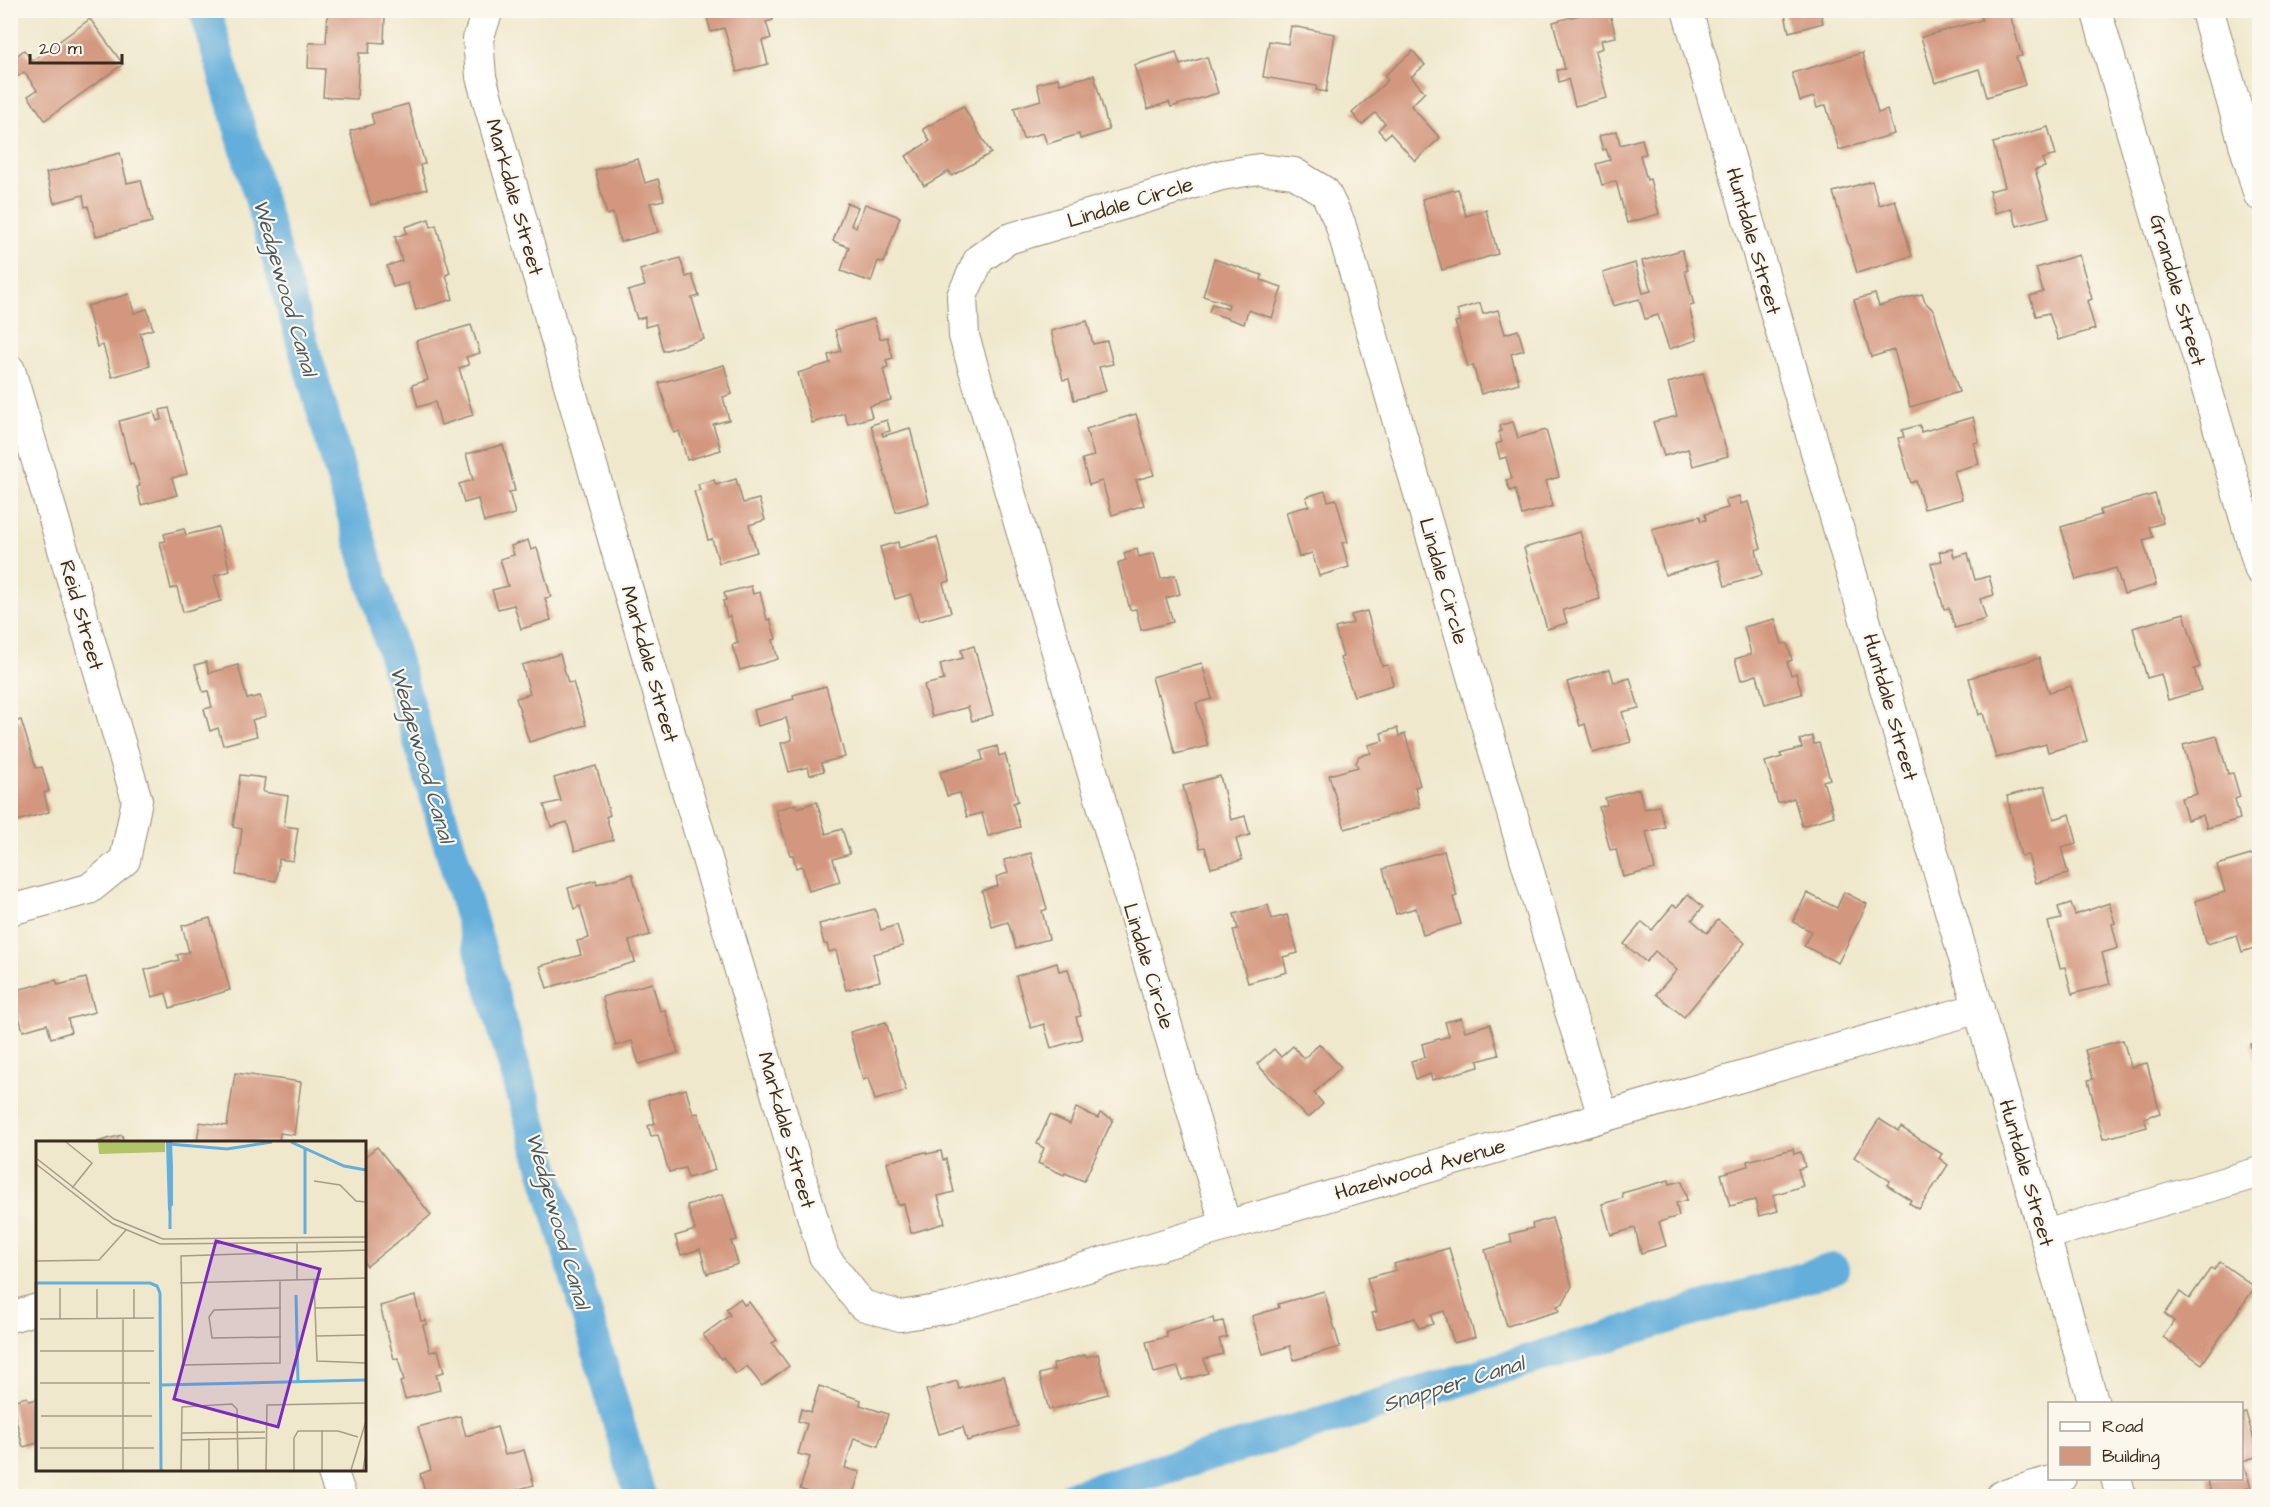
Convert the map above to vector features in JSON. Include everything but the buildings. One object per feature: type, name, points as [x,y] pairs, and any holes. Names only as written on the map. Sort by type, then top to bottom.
[{"type":"main road","points":[[2207,10],[2259,194]]},
{"type":"street","name":"Markdale Street","points":[[488,10],[478,39],[481,76],[622,570],[824,1256],[862,1305]]},
{"type":"street","name":"Huntdale Street","points":[[1687,10],[2093,1402]]},
{"type":"street","name":"Grandale Street","points":[[2096,10],[2259,570]]},
{"type":"street","name":"Lindale Circle","points":[[1226,1226],[967,347],[964,336],[962,296],[979,259],[1008,239],[1222,175],[1258,169],[1294,173],[1325,192],[1340,223],[1567,1002],[1603,1116]]},
{"type":"street","name":"Reid Street","points":[[10,370],[137,800],[125,860],[89,889],[10,910]]},
{"type":"street","name":"Hazelwood Avenue","points":[[862,1305],[900,1316],[949,1308],[1979,1008]]},
{"type":"street","points":[[2045,1235],[2259,1172]]},
{"type":"street","points":[[10,1317],[36,1310]]},
{"type":"street","points":[[332,1471],[341,1497]]},
{"type":"street","points":[[2001,1497],[2058,1480]]},
{"type":"street","points":[[2116,1480],[2121,1497]]},
{"type":"waterway","name":"Wedgewood Canal","points":[[205,10],[640,1496]]},
{"type":"waterway","name":"Snapper Canal","points":[[1073,1496],[1833,1269]]}]
